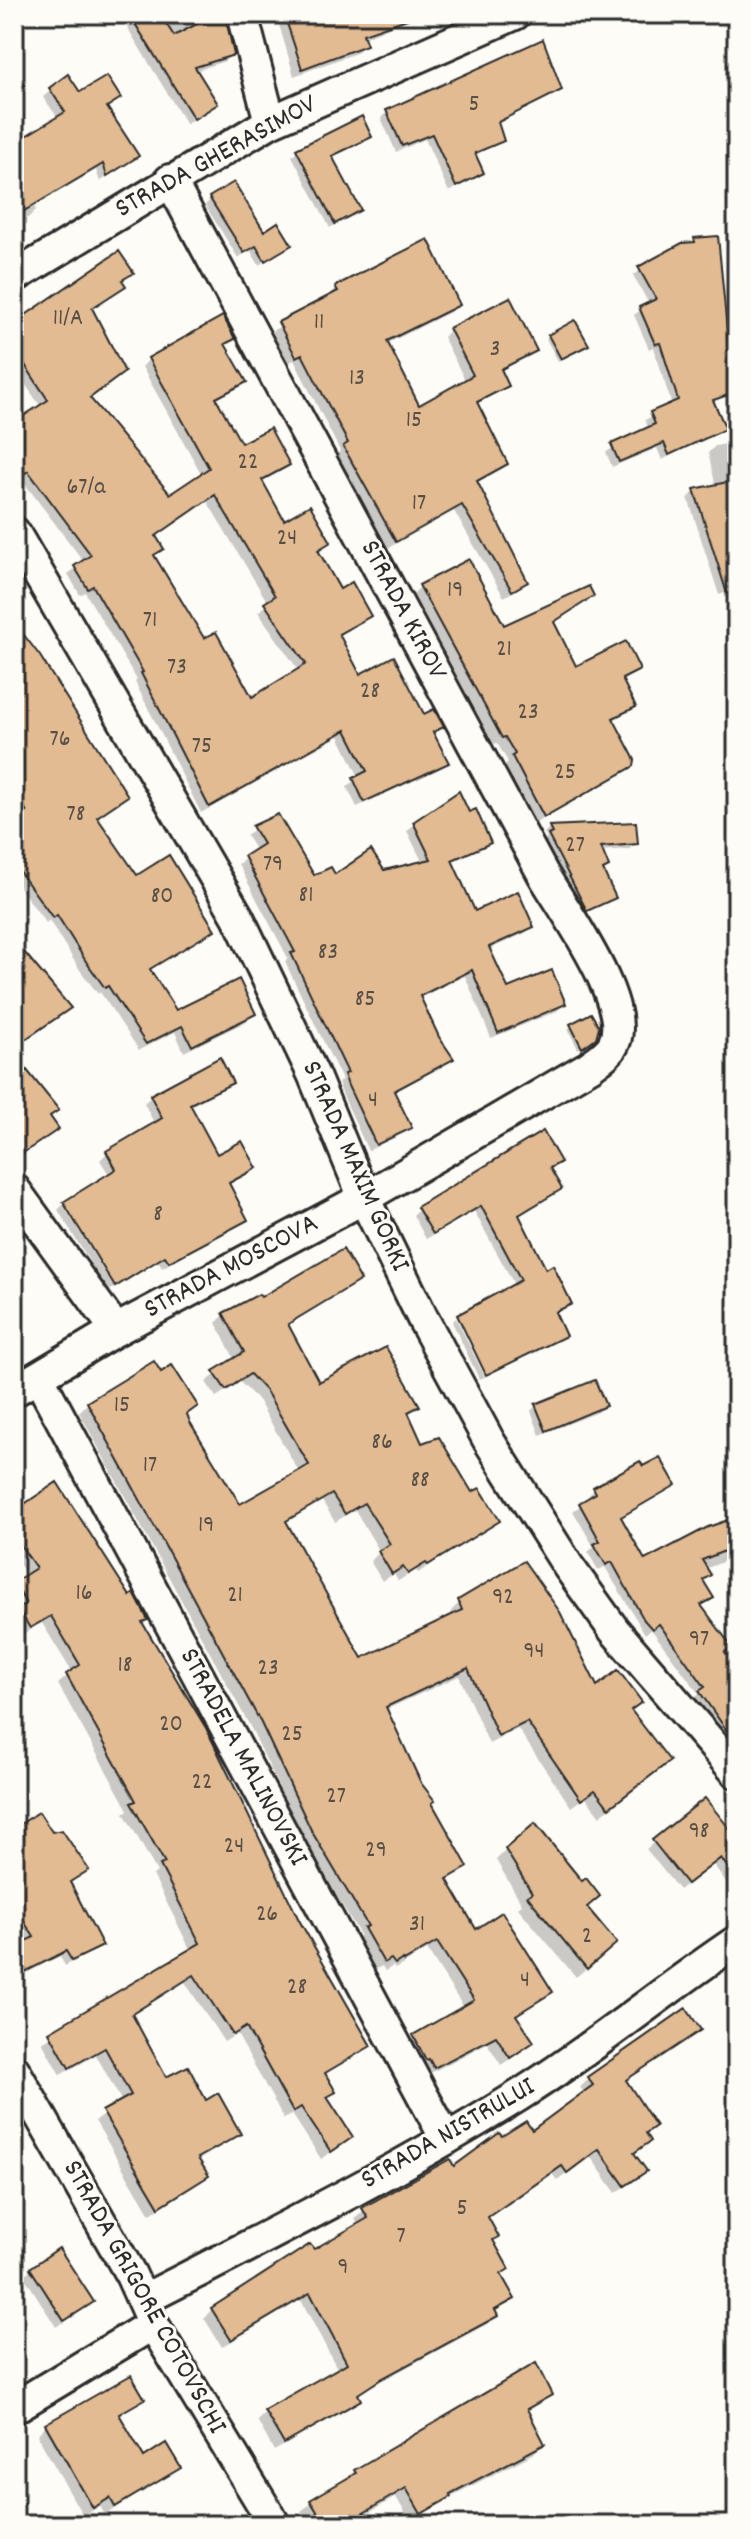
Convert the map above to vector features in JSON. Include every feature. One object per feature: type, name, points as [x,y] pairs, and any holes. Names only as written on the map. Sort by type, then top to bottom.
[{"type":"street","points":[[242,14],[270,122]]},
{"type":"street","name":"STRADA GHERASIMOV","points":[[14,277],[270,122],[515,14]]},
{"type":"street","name":"STRADA KIROV","points":[[170,180],[535,860],[606,983],[616,1005],[618,1025],[614,1045]]},
{"type":"street","name":"STRADA MAXIM GORKI","points":[[14,532],[238,917],[313,1074],[364,1198],[423,1319],[489,1441],[568,1566],[614,1630],[737,1773]]},
{"type":"street","name":"STRADA MOSCOVA","points":[[26,1384],[116,1330],[364,1198],[590,1066],[614,1045]]},
{"type":"street","points":[[14,1189],[116,1330]]},
{"type":"street","name":"STRADELA MALINOVSKI","points":[[26,1384],[446,2139]]},
{"type":"street","name":"STRADA NISTRULUI","points":[[14,2408],[148,2312],[320,2209],[446,2139],[611,2035],[670,1986],[737,1941]]},
{"type":"street","name":"STRADA GRIGORE COTOVSCHI","points":[[14,2070],[148,2312],[275,2525]]},
{"type":"building","points":[[148,14],[160,14],[174,36],[216,14],[225,14],[234,55],[195,67],[218,104],[194,119],[134,22]]},
{"type":"building","points":[[284,14],[409,14],[410,18],[363,34],[367,45],[302,69]]},
{"type":"building","points":[[543,39],[562,90],[498,122],[504,141],[475,153],[484,173],[456,187],[432,134],[402,146],[386,110]]},
{"type":"building","points":[[68,74],[80,92],[107,76],[121,98],[107,107],[139,156],[107,176],[103,164],[14,217],[14,143],[65,112],[49,88]]},
{"type":"building","points":[[362,116],[372,137],[332,156],[361,210],[335,224],[296,149]]},
{"type":"building","points":[[234,182],[264,231],[278,222],[292,245],[265,261],[256,246],[244,253],[209,197]]},
{"type":"building","points":[[718,236],[731,372],[737,388],[737,392],[713,400],[726,429],[669,455],[664,443],[619,462],[611,444],[655,424],[650,412],[678,400],[660,343],[655,344],[639,307],[656,299],[638,267],[682,243],[695,242],[694,238]]},
{"type":"building","points":[[428,239],[460,305],[387,341],[419,405],[473,375],[449,328],[510,297],[537,351],[501,369],[509,386],[477,402],[508,464],[477,481],[528,582],[512,591],[462,505],[396,542],[343,446],[348,443],[302,354],[296,357],[278,322],[338,291],[335,286]]},
{"type":"building","points":[[119,251],[134,273],[122,280],[126,286],[92,308],[125,372],[90,398],[170,494],[209,468],[148,358],[223,316],[235,339],[225,344],[247,382],[216,398],[241,443],[270,428],[290,465],[262,480],[284,520],[310,505],[331,542],[318,550],[340,589],[352,582],[371,616],[339,634],[360,674],[394,656],[424,714],[434,709],[444,727],[433,732],[449,763],[364,802],[353,778],[367,771],[346,730],[209,807],[143,672],[93,586],[88,589],[74,566],[91,555],[28,471],[14,481],[14,422],[48,400],[23,362],[14,368],[14,323]],"holes":[[[215,495],[275,596],[264,603],[306,664],[252,697],[216,632],[204,638],[154,555],[164,549],[156,536]]]},
{"type":"building","points":[[575,320],[589,345],[561,359],[548,335]]},
{"type":"building","points":[[737,480],[737,605],[731,606],[694,489]]},
{"type":"building","points":[[469,559],[504,625],[589,586],[594,596],[554,622],[576,666],[626,641],[640,670],[622,679],[636,707],[613,718],[635,760],[634,766],[544,817],[512,756],[515,754],[505,737],[502,738],[419,585]]},
{"type":"building","points":[[14,622],[40,656],[128,796],[97,817],[137,875],[169,855],[215,930],[150,969],[176,1010],[239,979],[256,1014],[192,1046],[182,1026],[146,1044],[108,986],[105,988],[87,963],[57,915],[53,918],[14,864],[14,821],[27,812],[14,791]]},
{"type":"building","points":[[459,791],[469,812],[476,809],[491,843],[452,860],[475,911],[518,891],[534,927],[489,947],[508,988],[552,970],[566,1004],[498,1033],[472,970],[420,996],[439,1037],[454,1059],[394,1091],[412,1128],[376,1145],[348,1086],[344,1074],[348,1073],[291,953],[295,952],[244,856],[263,844],[252,826],[278,814],[314,875],[331,867],[335,874],[371,850],[384,870],[431,859],[413,822]]},
{"type":"building","points":[[636,822],[638,844],[601,847],[609,867],[603,870],[616,898],[587,911],[548,835],[552,833],[549,826]]},
{"type":"building","points":[[14,940],[71,1008],[14,1047]]},
{"type":"building","points":[[591,1013],[599,1027],[596,1038],[582,1048],[570,1024]]},
{"type":"building","points":[[14,1054],[59,1110],[50,1116],[59,1129],[14,1159]]},
{"type":"building","points":[[220,1057],[233,1083],[190,1104],[217,1154],[242,1141],[257,1168],[229,1183],[248,1220],[169,1262],[165,1256],[115,1287],[63,1202],[116,1169],[106,1151],[162,1118],[150,1095]]},
{"type":"building","points":[[543,1131],[561,1162],[550,1168],[562,1189],[519,1215],[546,1269],[553,1265],[572,1304],[555,1312],[566,1336],[486,1375],[457,1315],[521,1280],[481,1206],[433,1234],[417,1207]]},
{"type":"building","points":[[343,1249],[361,1280],[288,1324],[319,1382],[386,1347],[420,1406],[408,1412],[422,1443],[439,1437],[472,1492],[480,1488],[500,1521],[428,1565],[426,1563],[408,1574],[403,1567],[392,1574],[378,1551],[390,1544],[364,1503],[345,1514],[332,1494],[286,1521],[362,1658],[462,1610],[458,1600],[524,1561],[560,1612],[597,1686],[618,1670],[642,1702],[631,1710],[670,1761],[609,1808],[595,1790],[581,1800],[527,1722],[498,1736],[468,1668],[386,1707],[421,1783],[435,1801],[432,1803],[468,1867],[447,1879],[476,1929],[502,1912],[553,1992],[516,2015],[534,2042],[510,2058],[496,2036],[434,2068],[429,2059],[426,2060],[413,2035],[474,2000],[437,1942],[404,1961],[395,1964],[391,1959],[384,1963],[364,1928],[368,1926],[312,1832],[261,1723],[87,1402],[154,1361],[161,1372],[172,1365],[198,1406],[187,1414],[190,1422],[240,1504],[309,1465],[266,1391],[250,1374],[226,1390],[213,1371],[244,1352],[223,1313],[259,1294],[261,1297]]},
{"type":"building","points":[[595,1380],[606,1406],[546,1431],[535,1404]]},
{"type":"building","points":[[660,1457],[676,1485],[621,1517],[645,1560],[708,1527],[737,1517],[737,1546],[702,1560],[711,1575],[703,1580],[714,1598],[701,1605],[732,1647],[725,1652],[737,1669],[737,1745],[699,1691],[705,1687],[659,1624],[652,1629],[644,1620],[612,1562],[606,1565],[594,1544],[600,1541],[579,1503],[596,1493],[593,1487],[640,1461],[643,1466]]},
{"type":"building","points":[[57,1482],[130,1596],[134,1593],[148,1620],[142,1622],[206,1728],[299,1920],[371,2046],[325,2073],[336,2092],[327,2097],[353,2137],[331,2152],[301,2107],[293,2112],[246,2027],[233,2035],[194,1975],[132,2014],[166,2077],[188,2066],[206,2100],[218,2093],[241,2134],[198,2158],[209,2176],[159,2207],[102,2111],[131,2095],[105,2048],[69,2068],[49,2032],[200,1943],[160,1865],[165,1863],[131,1803],[136,1801],[66,1674],[80,1665],[51,1616],[30,1628],[18,1609],[26,1604],[14,1582],[36,1568],[14,1536],[14,1511]]},
{"type":"building","points":[[705,1798],[737,1838],[737,1881],[721,1858],[687,1884],[652,1840]]},
{"type":"building","points":[[39,1812],[52,1832],[62,1830],[89,1870],[70,1882],[103,1946],[72,1961],[66,1951],[25,1972],[14,1947],[34,1937],[14,1906],[14,1828]]},
{"type":"building","points":[[535,1823],[582,1881],[586,1878],[600,1896],[587,1907],[617,1943],[587,1969],[527,1896],[532,1893],[505,1849]]},
{"type":"building","points":[[686,2008],[701,2030],[626,2080],[656,2126],[646,2133],[651,2141],[634,2153],[647,2171],[625,2186],[599,2149],[567,2173],[562,2166],[488,2217],[499,2237],[493,2240],[509,2269],[501,2274],[515,2299],[495,2310],[498,2316],[381,2379],[358,2394],[361,2400],[284,2444],[264,2410],[347,2363],[310,2293],[231,2340],[211,2308],[310,2244],[314,2249],[368,2218],[362,2208],[450,2159],[454,2166],[499,2133],[502,2136],[526,2121],[532,2130],[593,2085],[587,2077]]},
{"type":"building","points":[[59,2248],[94,2302],[64,2321],[30,2268]]},
{"type":"building","points":[[536,2363],[552,2395],[527,2409],[545,2444],[450,2494],[451,2497],[421,2514],[406,2488],[343,2525],[325,2525],[310,2500],[356,2473],[354,2470]]},
{"type":"building","points":[[131,2375],[145,2399],[119,2414],[144,2457],[166,2443],[181,2468],[115,2507],[110,2498],[93,2508],[45,2424]]}]
